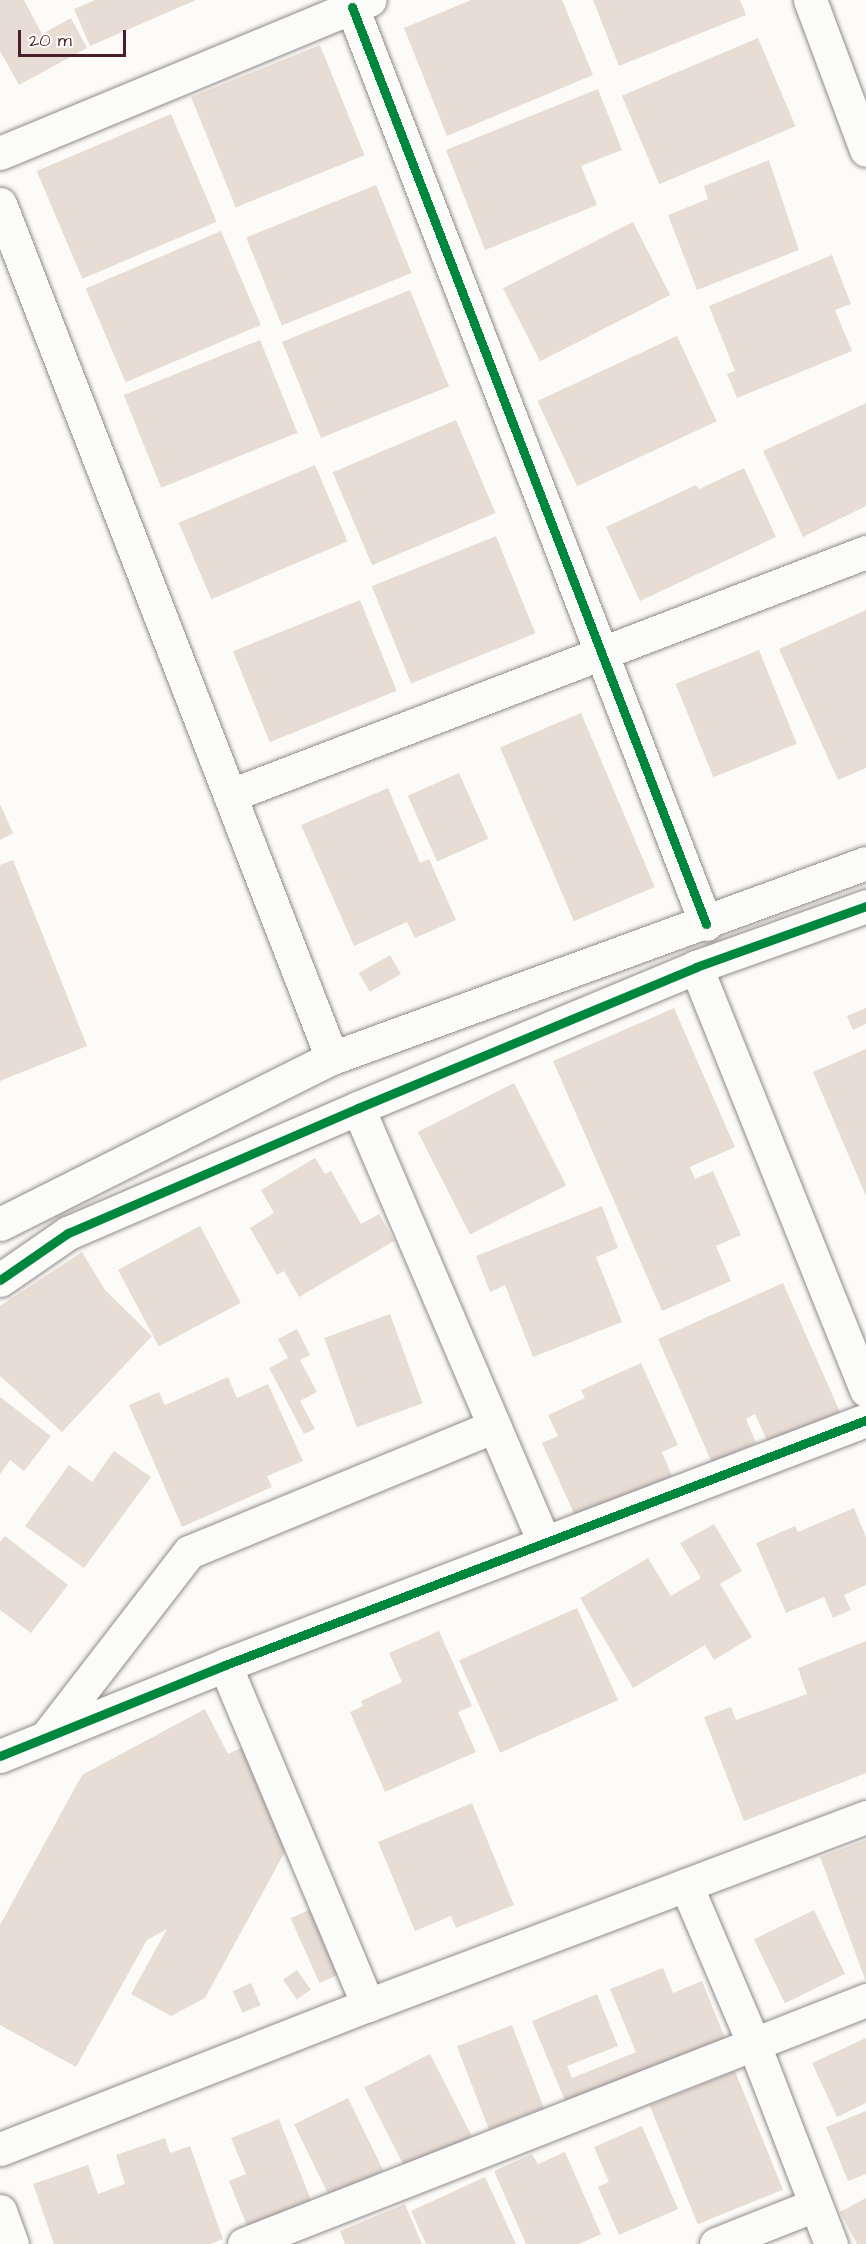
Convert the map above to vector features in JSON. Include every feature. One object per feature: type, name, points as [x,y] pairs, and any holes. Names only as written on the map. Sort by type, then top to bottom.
[{"type":"street","points":[[810,0],[866,150]]},
{"type":"street","points":[[0,153],[361,3],[601,654],[706,924]]},
{"type":"street","points":[[0,204],[332,1058]]},
{"type":"street","points":[[231,795],[866,552]]},
{"type":"street","points":[[0,1224],[332,1058],[706,924],[866,863]]},
{"type":"street","points":[[0,1280],[68,1233],[358,1108],[696,967],[866,906]]},
{"type":"street","points":[[696,967],[866,1390]]},
{"type":"street","points":[[358,1108],[544,1543]]},
{"type":"street","points":[[0,1756],[225,1665],[866,1420]]},
{"type":"street","points":[[46,1737],[189,1551],[494,1426]]},
{"type":"street","points":[[225,1665],[368,2005]]},
{"type":"street","points":[[0,2149],[368,2005],[866,1816]]},
{"type":"street","points":[[686,1885],[753,2042],[831,2244]]},
{"type":"street","points":[[244,2244],[753,2042],[866,2000]]},
{"type":"street","points":[[716,2244],[815,2205]]},
{"type":"street","points":[[0,2211],[12,2244]]},
{"type":"building","points":[[0,0],[24,0],[42,34],[71,18],[87,48],[19,85],[0,51]]},
{"type":"building","points":[[95,0],[196,0],[90,46],[74,9]]},
{"type":"building","points":[[471,0],[562,0],[593,75],[447,136],[404,28]]},
{"type":"building","points":[[593,0],[740,0],[746,15],[619,66]]},
{"type":"building","points":[[758,38],[796,126],[659,184],[622,96]]},
{"type":"building","points":[[320,45],[365,155],[236,207],[191,97]]},
{"type":"building","points":[[598,89],[622,150],[581,166],[597,205],[485,250],[446,150]]},
{"type":"building","points":[[171,114],[217,222],[82,279],[37,171]]},
{"type":"building","points":[[769,160],[799,250],[697,290],[668,215],[708,199],[704,186]]},
{"type":"building","points":[[376,185],[412,273],[282,326],[246,237]]},
{"type":"building","points":[[633,222],[670,295],[540,361],[503,288]]},
{"type":"building","points":[[221,231],[261,325],[126,382],[86,288]]},
{"type":"building","points":[[832,255],[851,304],[835,310],[852,351],[737,398],[727,374],[735,371],[709,306]]},
{"type":"building","points":[[410,290],[449,386],[321,438],[282,342]]},
{"type":"building","points":[[677,336],[717,421],[577,486],[537,401]]},
{"type":"building","points":[[260,340],[297,433],[161,488],[124,395]]},
{"type":"building","points":[[866,403],[866,506],[803,537],[763,451]]},
{"type":"building","points":[[456,420],[495,513],[372,565],[333,472]]},
{"type":"building","points":[[315,465],[347,541],[211,599],[179,523]]},
{"type":"building","points":[[744,468],[776,537],[640,601],[606,527],[696,485],[699,489]]},
{"type":"building","points":[[496,536],[535,633],[411,684],[372,586]]},
{"type":"building","points":[[360,600],[397,691],[270,742],[233,651]]},
{"type":"building","points":[[866,610],[866,768],[838,780],[779,649]]},
{"type":"building","points":[[759,650],[797,744],[713,777],[676,684]]},
{"type":"building","points":[[581,713],[655,887],[574,921],[500,747]]},
{"type":"building","points":[[459,773],[488,839],[437,862],[408,796]]},
{"type":"building","points":[[388,788],[420,863],[429,859],[456,920],[415,938],[407,922],[354,946],[301,825]]},
{"type":"building","points":[[0,804],[13,833],[0,840]]},
{"type":"building","points":[[13,860],[87,1046],[0,1081],[0,865]]},
{"type":"building","points":[[390,955],[401,974],[370,992],[359,973]]},
{"type":"building","points":[[674,1008],[735,1147],[690,1167],[695,1179],[713,1171],[741,1235],[716,1246],[731,1281],[662,1311],[553,1061]]},
{"type":"building","points":[[866,1008],[866,1024],[853,1030],[847,1016]]},
{"type":"building","points":[[866,1049],[866,1196],[813,1072]]},
{"type":"building","points":[[514,1083],[566,1185],[470,1234],[418,1132]]},
{"type":"building","points":[[315,1158],[325,1174],[331,1171],[361,1224],[379,1214],[394,1241],[299,1297],[284,1271],[277,1275],[250,1228],[274,1213],[261,1190]]},
{"type":"building","points":[[602,1206],[618,1248],[596,1257],[622,1322],[533,1357],[505,1285],[490,1292],[476,1256]]},
{"type":"building","points":[[200,1226],[241,1303],[159,1346],[118,1270]]},
{"type":"building","points":[[82,1252],[105,1290],[152,1336],[62,1432],[0,1376],[0,1306]]},
{"type":"building","points":[[783,1283],[840,1412],[768,1443],[755,1414],[746,1419],[756,1443],[712,1463],[658,1339]]},
{"type":"building","points":[[390,1314],[422,1403],[357,1427],[324,1338]]},
{"type":"building","points":[[297,1329],[310,1355],[300,1360],[317,1392],[300,1401],[315,1429],[304,1434],[269,1368],[288,1358],[278,1339]]},
{"type":"building","points":[[641,1363],[678,1445],[662,1452],[672,1476],[577,1520],[542,1443],[558,1436],[548,1415],[585,1398],[581,1390]]},
{"type":"building","points":[[228,1377],[237,1398],[268,1384],[303,1461],[267,1476],[272,1487],[182,1527],[129,1405],[159,1392],[165,1405]]},
{"type":"building","points":[[0,1397],[51,1436],[24,1471],[10,1460],[0,1474]]},
{"type":"building","points":[[114,1451],[151,1477],[84,1568],[25,1526],[69,1465],[92,1482]]},
{"type":"building","points":[[854,1508],[866,1537],[866,1585],[844,1595],[851,1610],[833,1618],[824,1597],[786,1613],[756,1543],[795,1526],[798,1532]]},
{"type":"building","points":[[714,1524],[742,1571],[720,1584],[752,1637],[714,1660],[705,1645],[633,1688],[580,1598],[648,1558],[671,1596],[701,1578],[680,1543]]},
{"type":"building","points":[[5,1536],[68,1585],[31,1633],[0,1610],[0,1542]]},
{"type":"building","points":[[577,1608],[618,1700],[500,1753],[459,1660]]},
{"type":"building","points":[[439,1631],[472,1706],[458,1712],[476,1752],[385,1792],[350,1712],[363,1706],[361,1701],[402,1682],[389,1653]]},
{"type":"building","points":[[866,1641],[866,1773],[744,1821],[704,1717],[731,1707],[736,1720],[807,1694],[798,1668]]},
{"type":"building","points":[[205,1709],[228,1754],[243,1747],[292,1839],[205,1998],[171,2016],[131,1994],[167,1929],[147,1940],[76,2067],[0,2025],[0,1925],[82,1775]]},
{"type":"building","points":[[472,1803],[514,1905],[456,1928],[451,1916],[415,1931],[378,1842]]},
{"type":"building","points":[[866,1840],[866,1982],[820,1857]]},
{"type":"building","points":[[318,1906],[347,1971],[319,1983],[291,1918]]},
{"type":"building","points":[[814,1910],[845,1974],[785,2003],[754,1939]]},
{"type":"building","points":[[663,1968],[673,1993],[702,1981],[727,2043],[568,2108],[532,2021],[597,1994],[618,2046],[567,2066],[572,2078],[636,2052],[610,1989]]},
{"type":"building","points":[[297,1970],[311,1990],[297,1999],[283,1980]]},
{"type":"building","points":[[251,1983],[261,2005],[242,2013],[233,1991]]},
{"type":"building","points":[[512,2025],[544,2108],[489,2129],[457,2046]]},
{"type":"building","points":[[866,2038],[866,2103],[837,2117],[812,2063]]},
{"type":"building","points":[[430,2054],[472,2136],[406,2170],[364,2088]]},
{"type":"building","points":[[735,2071],[783,2190],[698,2224],[650,2105]]},
{"type":"building","points":[[348,2098],[384,2171],[330,2197],[294,2124]]},
{"type":"building","points":[[866,2111],[866,2174],[848,2181],[826,2127]]},
{"type":"building","points":[[279,2119],[313,2205],[249,2231],[229,2181],[246,2174],[231,2138]]},
{"type":"building","points":[[642,2126],[678,2209],[619,2235],[598,2187],[609,2182],[594,2147]]},
{"type":"building","points":[[165,2138],[170,2153],[190,2146],[223,2239],[210,2244],[54,2244],[33,2184],[88,2165],[98,2194],[125,2184],[116,2155]]},
{"type":"building","points":[[565,2152],[601,2234],[579,2244],[526,2244],[494,2171],[532,2154],[538,2164]]},
{"type":"building","points":[[485,2177],[516,2244],[426,2244],[411,2211]]},
{"type":"building","points":[[866,2198],[866,2244],[857,2244],[840,2212]]},
{"type":"building","points":[[405,2204],[422,2244],[345,2244],[340,2231]]},
{"type":"cycle path","points":[[352,7],[706,924]]},
{"type":"cycle path","points":[[0,1280],[68,1233],[358,1108],[696,967],[866,906]]},
{"type":"cycle path","points":[[0,1756],[225,1665],[866,1420]]}]
